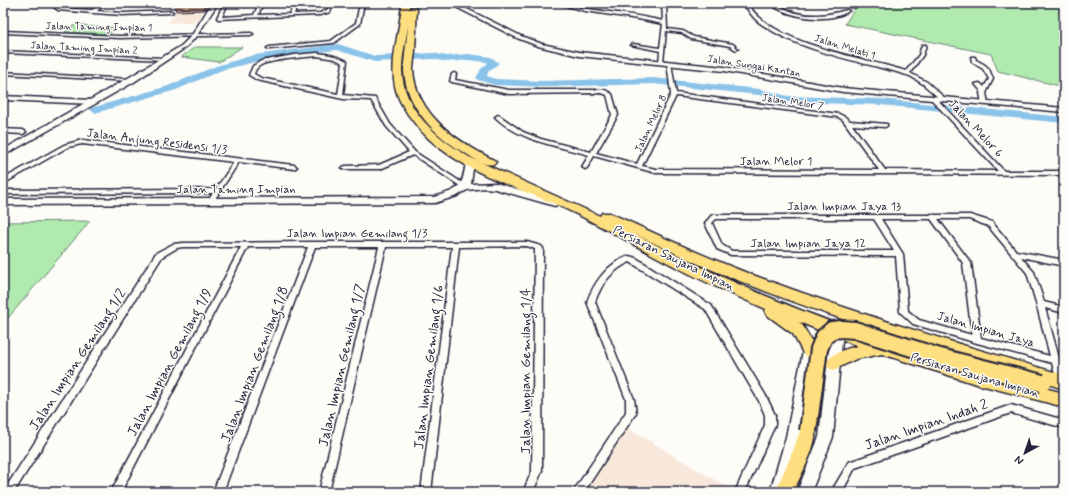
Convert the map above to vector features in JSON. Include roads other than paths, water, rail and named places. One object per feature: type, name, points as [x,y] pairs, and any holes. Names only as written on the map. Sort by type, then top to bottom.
[{"type":"highway","name":"Persiaran Saujana Impian","points":[[410,5],[402,56],[397,76],[402,96],[414,117],[446,148],[470,162],[571,207],[719,282],[882,348],[963,374],[1064,400]]},
{"type":"highway","name":"Persiaran Saujana Impian","points":[[410,5],[402,56],[412,90],[421,107],[443,133],[460,146],[480,157],[713,265],[916,338],[1063,384]]},
{"type":"highway","points":[[713,265],[744,283],[817,311],[833,327],[845,321],[903,338],[916,338]]},
{"type":"highway","points":[[719,282],[788,322],[798,330],[810,351]]},
{"type":"highway","points":[[784,492],[802,452],[808,431],[819,349],[823,337],[830,331],[841,328],[855,330],[940,357],[1042,383],[1063,384]]},
{"type":"highway","points":[[834,363],[853,353],[882,348]]},
{"type":"street","points":[[51,3],[58,8],[93,12],[122,14],[171,12]]},
{"type":"street","points":[[93,12],[104,3]]},
{"type":"street","points":[[3,153],[131,80],[183,47],[194,36],[215,3]]},
{"type":"street","points":[[226,3],[219,18],[325,13],[329,11],[332,3]]},
{"type":"street","points":[[255,17],[261,3]]},
{"type":"street","points":[[292,15],[296,3]]},
{"type":"street","points":[[269,48],[332,42],[358,24],[362,3]]},
{"type":"street","name":"Jalan Sungai Kantan","points":[[451,3],[519,37],[540,45],[591,56],[724,69],[843,90],[934,99],[942,103],[985,103],[1064,110]]},
{"type":"street","points":[[558,3],[596,12],[642,18],[665,23]]},
{"type":"street","points":[[661,62],[665,30],[664,3]]},
{"type":"street","name":"Jalan Melati 1","points":[[745,3],[760,21],[791,38],[835,53],[907,73],[920,79],[942,103]]},
{"type":"street","points":[[771,3],[782,10],[806,16],[826,16],[847,11]]},
{"type":"street","points":[[665,30],[684,32],[693,38],[731,45],[736,49]]},
{"type":"street","name":"Jalan Taming Impian 1","points":[[3,32],[120,37],[252,34]]},
{"type":"street","points":[[633,45],[662,50]]},
{"type":"street","points":[[907,73],[921,55],[924,46]]},
{"type":"street","name":"Jalan Taming Impian 2","points":[[3,52],[164,60]]},
{"type":"street","points":[[340,96],[345,62],[334,56],[321,54],[263,62],[258,64],[251,73],[251,75],[259,79],[340,96],[374,100],[388,125],[413,153],[465,187],[468,180],[470,162]]},
{"type":"street","points":[[973,58],[974,61],[984,66],[991,79],[984,90],[985,103]]},
{"type":"street","name":"Jalan Melor 8","points":[[639,166],[674,94],[674,86],[669,63]]},
{"type":"street","points":[[3,74],[131,80]]},
{"type":"street","points":[[454,74],[452,81],[509,92],[603,91],[609,94],[615,114],[585,167]]},
{"type":"street","points":[[978,84],[984,90]]},
{"type":"street","name":"Jalan Melor 7","points":[[674,94],[839,116],[845,119],[883,172]]},
{"type":"street","points":[[3,98],[92,102]]},
{"type":"street","name":"Jalan Melor 6","points":[[942,103],[948,114],[1003,173]]},
{"type":"street","name":"Jalan Melor 1","points":[[498,117],[521,133],[539,140],[652,170],[717,172],[1064,173]]},
{"type":"street","points":[[848,123],[885,125]]},
{"type":"street","points":[[3,131],[23,132]]},
{"type":"street","name":"Jalan Anjung Residensi 1/3","points":[[3,182],[74,143],[94,143],[294,167]]},
{"type":"street","points":[[345,168],[380,167],[413,153]]},
{"type":"street","points":[[211,201],[216,191],[237,161]]},
{"type":"street","name":"Jalan Taming Impian","points":[[3,202],[435,200],[454,194],[465,187],[480,185],[496,186],[571,207]]},
{"type":"street","points":[[3,192],[216,191]]},
{"type":"street","points":[[932,216],[967,263],[977,340]]},
{"type":"street","name":"Jalan Impian Jaya 13","points":[[718,247],[708,222],[714,217],[970,216],[990,224],[1015,253]]},
{"type":"street","points":[[876,217],[899,254]]},
{"type":"street","name":"Jalan Impian Gemilang 1/3","points":[[175,246],[313,244],[527,244],[539,248]]},
{"type":"street","name":"Jalan Impian Gemilang 1/8","points":[[218,492],[313,244]]},
{"type":"street","name":"Jalan Impian Gemilang 1/7","points":[[324,492],[383,244]]},
{"type":"street","name":"Jalan Impian Gemilang 1/6","points":[[426,492],[456,244]]},
{"type":"street","name":"Jalan Impian Gemilang 1/9","points":[[116,492],[246,245]]},
{"type":"street","name":"Jalan Impian Gemilang 1/2","points":[[8,492],[159,255],[175,246]]},
{"type":"street","name":"Jalan Impian Jaya 12","points":[[718,247],[730,253],[899,254]]},
{"type":"street","name":"Jalan Impian Gemilang 1/4","points":[[528,492],[537,471],[539,248]]},
{"type":"street","points":[[1015,253],[1064,263]]},
{"type":"street","points":[[1015,253],[1030,272],[1040,304],[1054,360],[1063,384]]},
{"type":"street","name":"Jalan Impian Jaya","points":[[899,254],[904,312],[916,322],[1064,363]]},
{"type":"street","points":[[578,492],[631,413],[630,399],[591,302],[594,290],[602,277],[626,260],[633,260],[708,307],[763,399],[770,415],[770,425],[740,492]]},
{"type":"street","points":[[1040,304],[1064,310]]},
{"type":"street","points":[[777,492],[793,437],[810,351],[819,336],[833,327]]},
{"type":"street","points":[[804,492],[826,437],[834,363],[833,327]]},
{"type":"street","name":"Jalan Impian Indah 2","points":[[836,492],[852,465],[1011,409],[1064,424]]},
{"type":"waterway","points":[[95,110],[172,88],[219,68],[257,57],[338,47],[375,59],[433,56],[447,59],[468,57],[488,59],[494,63],[484,71],[481,78],[495,82],[542,84],[653,81],[759,92],[788,99],[881,102],[1064,120]]}]
